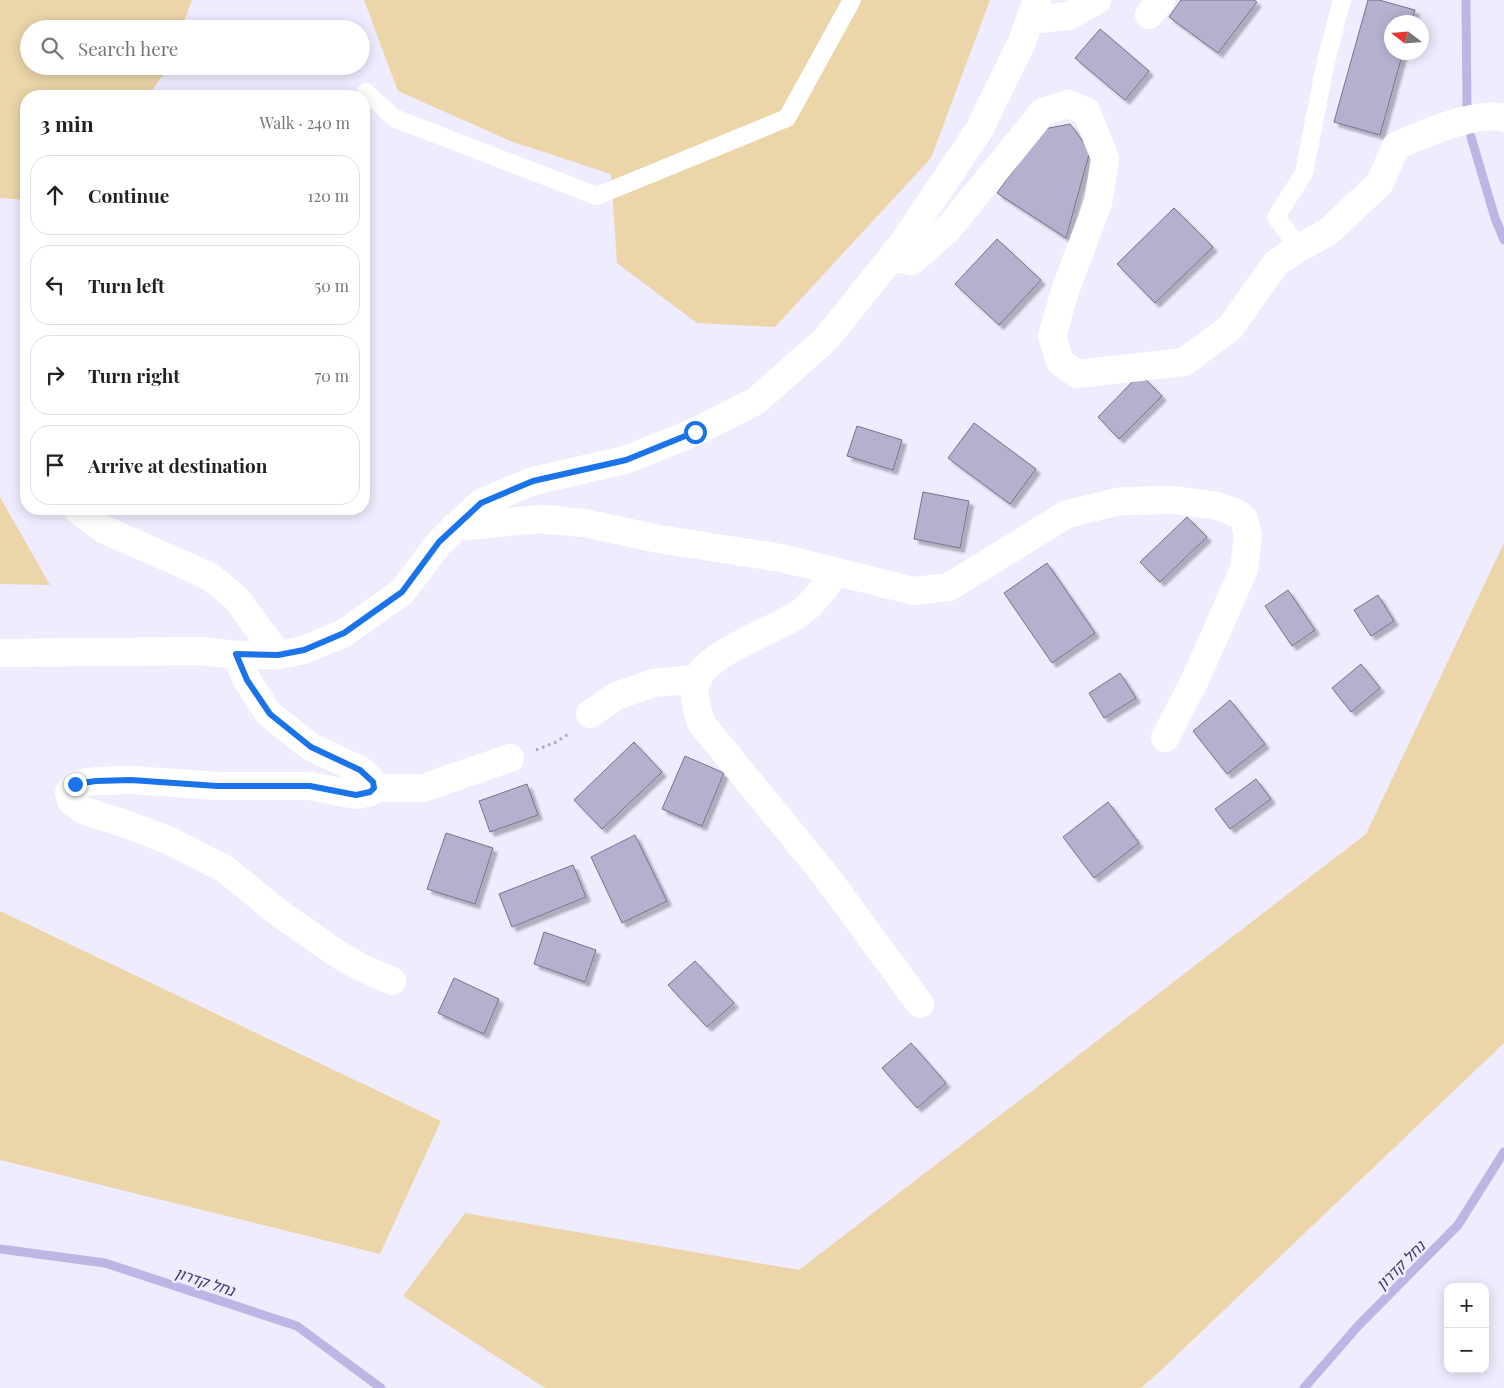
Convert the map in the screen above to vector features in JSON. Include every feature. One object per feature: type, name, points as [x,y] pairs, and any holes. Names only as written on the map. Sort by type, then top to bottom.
[{"type":"street","points":[[0,652],[202,651],[278,655],[304,650],[344,633],[402,592],[439,542],[481,503],[533,481],[626,460],[695,432],[756,401],[826,339],[892,257],[978,130],[1022,42],[1034,10],[1069,16],[1097,0]]},
{"type":"street","points":[[892,257],[912,261],[948,229],[1043,112],[1067,104],[1086,111],[1105,158],[1098,203],[1066,288],[1052,336],[1060,362],[1077,374],[1184,362],[1231,327],[1276,263],[1328,232],[1380,183],[1396,146],[1418,136],[1475,118],[1504,118]]},
{"type":"street","points":[[454,527],[541,519],[584,523],[659,539],[781,558],[914,591],[948,587],[1067,514],[1121,501],[1175,500],[1217,506],[1236,512],[1244,519],[1248,536],[1244,570],[1196,678],[1166,738]]},
{"type":"street","points":[[85,515],[103,529],[209,576],[236,598],[278,655]]},
{"type":"street","points":[[836,573],[816,598],[798,615],[720,654],[698,678],[695,685],[696,703],[701,723],[826,876],[920,1004]]},
{"type":"street","points":[[236,654],[247,680],[270,714],[311,747],[360,770],[373,782],[374,788]]},
{"type":"street","points":[[590,714],[616,696],[654,683],[698,678]]},
{"type":"street","points":[[392,981],[360,967],[336,953],[279,913],[225,869],[168,840],[124,823],[85,811],[72,802],[69,793],[75,784],[105,780],[131,780],[217,786],[310,786],[356,795],[370,792],[374,788],[423,788],[510,758]]},
{"type":"lane","points":[[370,96],[394,118],[597,196],[787,118],[852,0]]},
{"type":"lane","points":[[1299,248],[1276,217],[1304,173],[1326,61],[1342,0]]},
{"type":"path","points":[[510,758],[529,753],[556,742],[577,729],[590,714]]},
{"type":"shaded area","points":[[0,0],[192,0],[184,20],[20,20],[20,75],[163,75],[152,90],[20,90],[20,200],[0,198]]},
{"type":"shaded area","points":[[364,0],[990,0],[931,158],[775,327],[697,323],[617,263],[611,174],[513,142],[398,91]]},
{"type":"shaded area","points":[[0,497],[50,585],[0,584]]},
{"type":"shaded area","points":[[1504,543],[1504,1043],[1141,1388],[545,1388],[403,1296],[465,1213],[799,1270],[1366,834]]},
{"type":"shaded area","points":[[0,911],[441,1121],[380,1254],[0,1160]]},
{"type":"building","points":[[1181,0],[1254,0],[1257,2],[1218,53],[1169,17]]},
{"type":"building","points":[[1368,0],[1379,0],[1415,10],[1413,15],[1384,15],[1384,60],[1401,60],[1380,135],[1334,122]]},
{"type":"building","points":[[1100,29],[1149,71],[1125,100],[1075,58]]},
{"type":"building","points":[[1070,124],[1090,151],[1066,238],[997,193],[1044,129]]},
{"type":"building","points":[[1174,208],[1213,247],[1155,303],[1117,264]]},
{"type":"building","points":[[997,239],[1041,280],[999,325],[955,284]]},
{"type":"building","points":[[1140,374],[1162,396],[1119,439],[1098,417]]},
{"type":"building","points":[[974,423],[1036,469],[1010,504],[948,458]]},
{"type":"building","points":[[857,426],[902,440],[893,470],[847,456]]},
{"type":"building","points":[[923,492],[969,501],[960,548],[914,539]]},
{"type":"building","points":[[1187,517],[1207,537],[1160,582],[1140,562]]},
{"type":"building","points":[[1047,563],[1095,633],[1052,663],[1004,593]]},
{"type":"building","points":[[1288,590],[1315,630],[1292,646],[1265,606]]},
{"type":"building","points":[[1378,595],[1394,621],[1371,636],[1354,610]]},
{"type":"building","points":[[1361,664],[1380,688],[1351,712],[1332,688]]},
{"type":"building","points":[[1120,673],[1136,698],[1104,718],[1089,693]]},
{"type":"building","points":[[1230,700],[1265,744],[1227,774],[1193,731]]},
{"type":"building","points":[[634,742],[662,772],[602,829],[574,800]]},
{"type":"building","points":[[685,756],[724,773],[702,826],[662,809]]},
{"type":"building","points":[[1256,779],[1271,799],[1230,829],[1215,809]]},
{"type":"building","points":[[527,784],[538,815],[490,832],[479,801]]},
{"type":"building","points":[[1108,802],[1139,843],[1094,878],[1063,837]]},
{"type":"building","points":[[446,833],[493,848],[475,904],[427,889]]},
{"type":"building","points":[[635,835],[667,901],[622,923],[591,857]]},
{"type":"building","points":[[573,865],[586,897],[512,927],[499,894]]},
{"type":"building","points":[[544,932],[596,950],[585,982],[534,964]]},
{"type":"building","points":[[695,961],[734,1003],[707,1027],[668,985]]},
{"type":"building","points":[[454,978],[499,999],[484,1034],[438,1013]]},
{"type":"building","points":[[911,1043],[946,1083],[917,1108],[882,1068]]},
{"type":"waterway","points":[[1466,0],[1467,109]]},
{"type":"waterway","points":[[1471,137],[1495,218],[1504,240]]},
{"type":"waterway","name":"נחל קדרון","points":[[1304,1388],[1358,1326],[1458,1225],[1504,1152]]},
{"type":"waterway","name":"נחל קדרון","points":[[0,1249],[105,1263],[297,1326],[381,1388]]},
{"type":"route","points":[[75,784],[131,780],[217,786],[310,786],[356,795],[370,792],[374,788],[373,782],[360,770],[311,747],[270,714],[247,680],[236,654],[278,655],[304,650],[344,633],[402,592],[439,542],[481,503],[533,481],[626,460],[695,432]]}]
